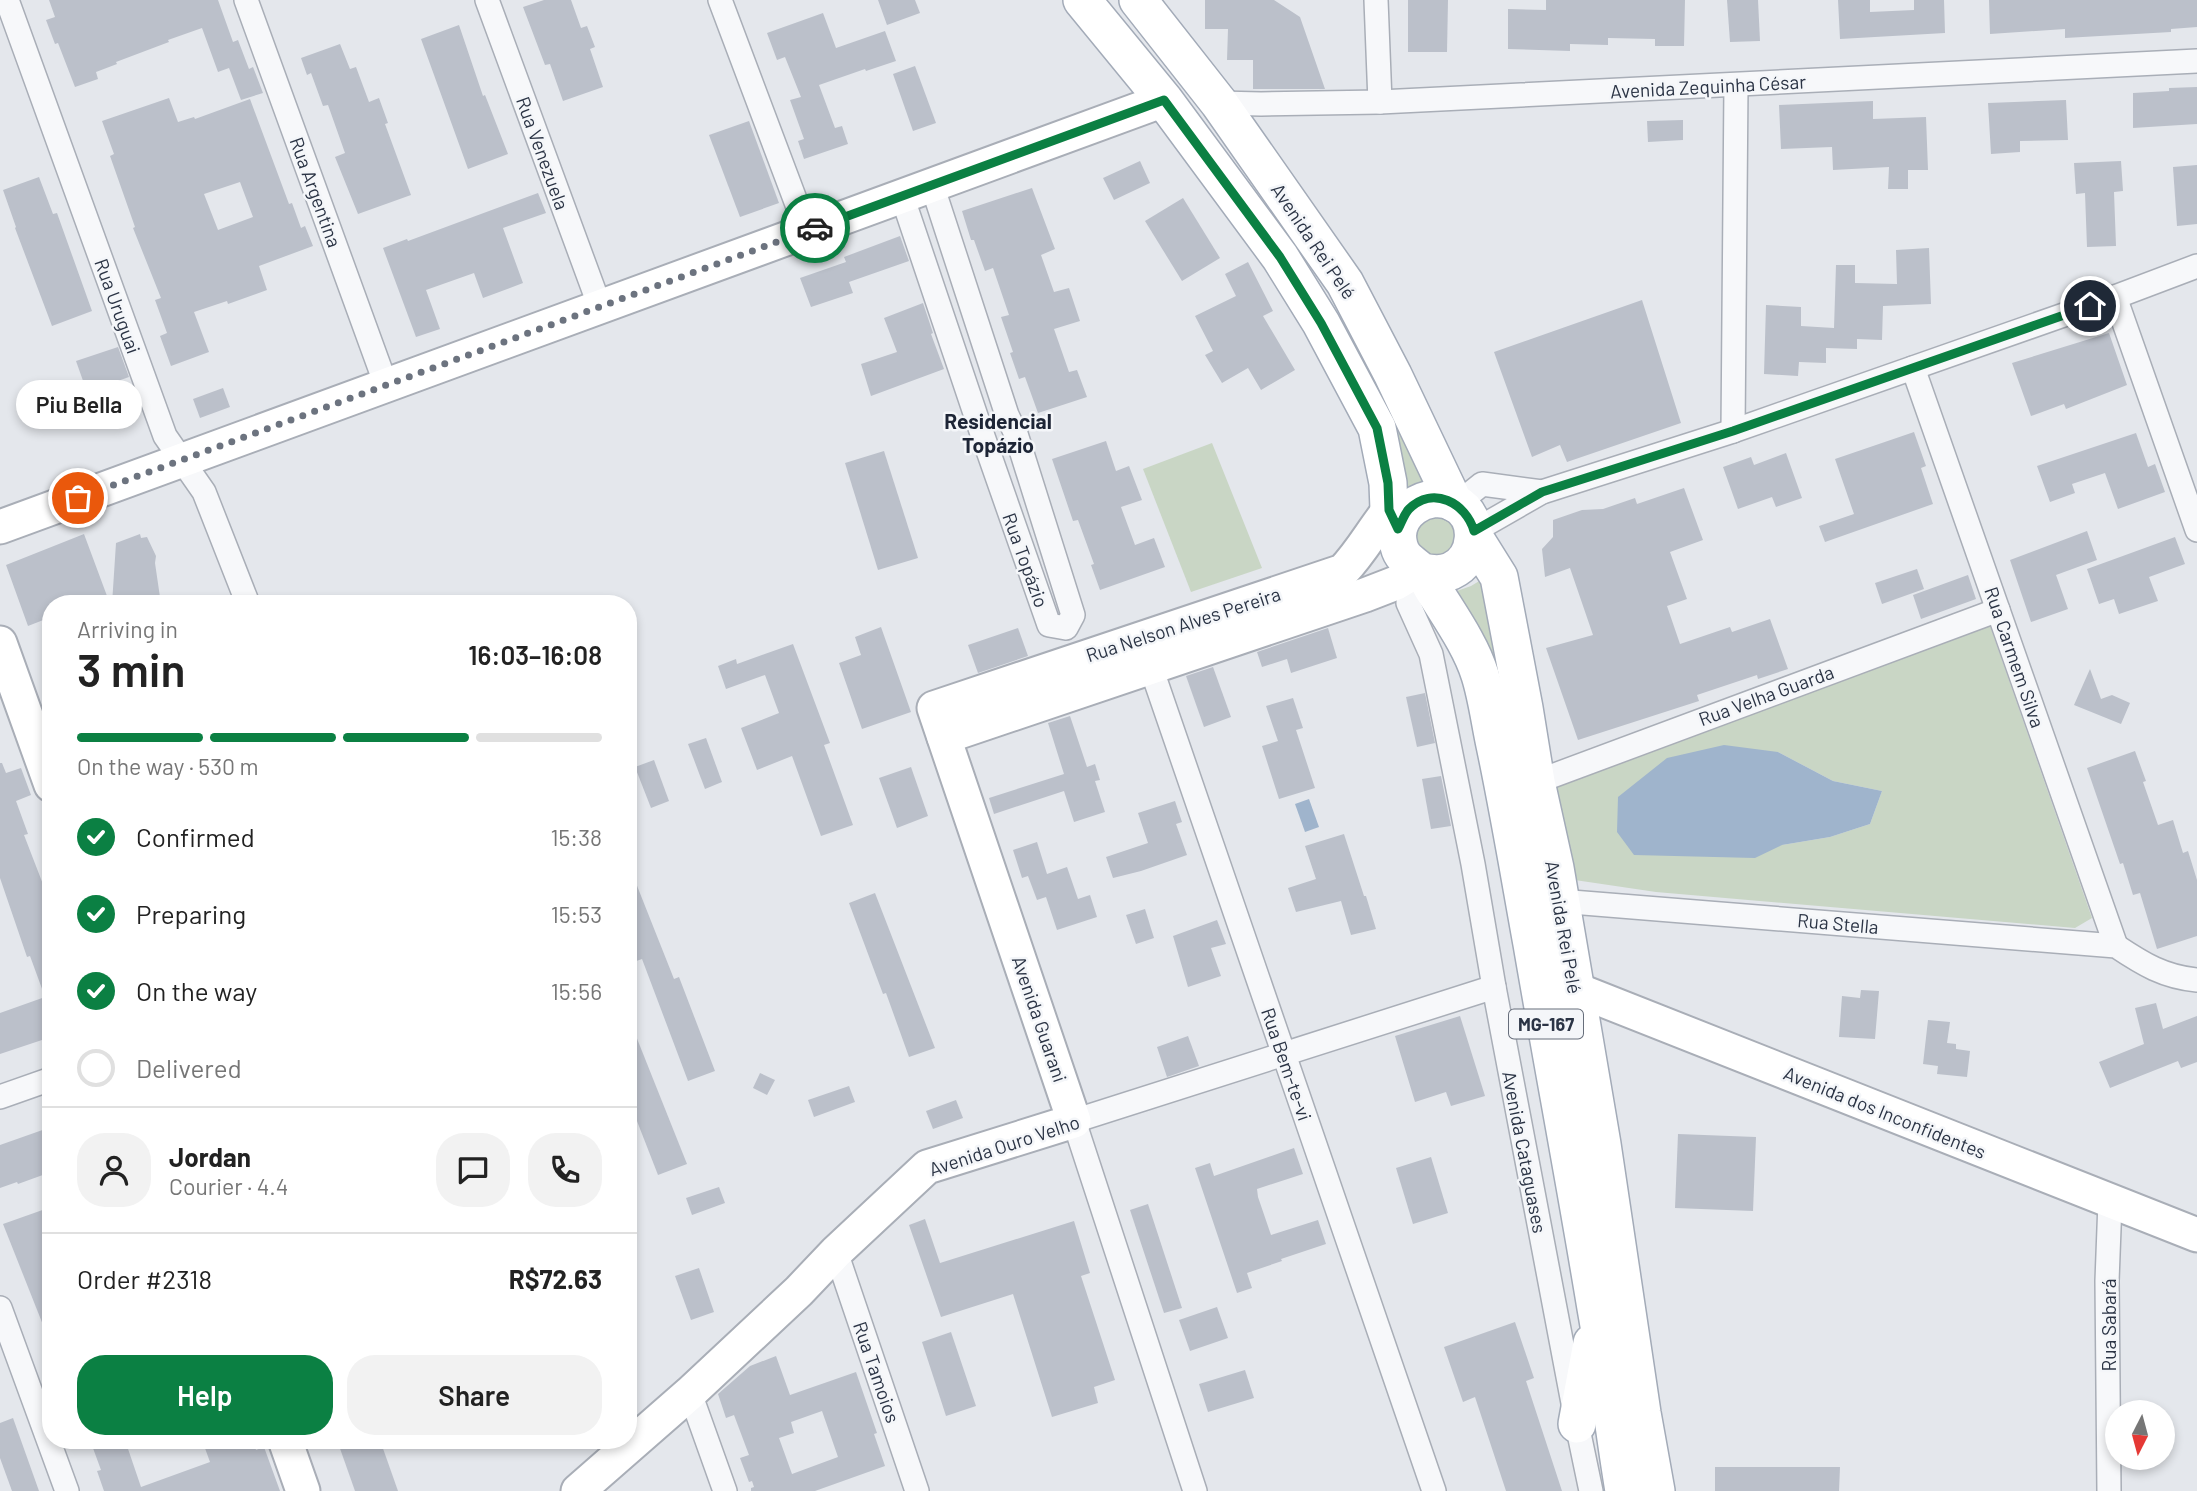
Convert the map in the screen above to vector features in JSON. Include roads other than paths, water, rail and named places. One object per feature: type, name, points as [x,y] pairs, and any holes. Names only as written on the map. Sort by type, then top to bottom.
[{"type":"main road","name":"Avenida Rei Pelé","points":[[1082,0],[1164,100],[1280,257],[1321,323],[1377,428],[1398,517],[1398,545],[1406,560],[1420,571],[1458,629],[1480,674],[1502,779],[1597,1311],[1624,1491]]},
{"type":"main road","name":"Avenida Rei Pelé","points":[[1138,0],[1219,103],[1345,284],[1465,519],[1499,577],[1536,782],[1555,868],[1602,1144],[1656,1491]]},
{"type":"main road","points":[[1398,517],[1417,503],[1442,499],[1465,519],[1471,551],[1463,564],[1451,572],[1436,575],[1420,571]]},
{"type":"main road","points":[[1577,1424],[1597,1311]]},
{"type":"street","name":"Rua Uruguai","points":[[7,0],[165,436],[204,492],[244,595]]},
{"type":"street","name":"Rua Argentina","points":[[246,0],[386,385]]},
{"type":"street","name":"Rua Venezuela","points":[[487,0],[600,307]]},
{"type":"street","points":[[720,0],[807,231]]},
{"type":"street","points":[[1376,0],[1380,102]]},
{"type":"street","name":"Avenida Zequinha César","points":[[1219,103],[1380,102],[2197,61]]},
{"type":"street","points":[[1733,431],[1736,85]]},
{"type":"street","points":[[0,527],[1164,100]]},
{"type":"street","name":"Rua Topázio","points":[[917,191],[1012,424],[1073,615],[1066,628],[1049,625],[982,435],[917,191]]},
{"type":"street","points":[[1465,519],[1733,431],[2197,266]]},
{"type":"street","points":[[2115,297],[2197,530]]},
{"type":"street","name":"Rua Carmem Silva","points":[[1913,368],[2116,946]]},
{"type":"street","points":[[982,435],[1012,424]]},
{"type":"street","points":[[1465,519],[1482,484],[1542,492]]},
{"type":"street","name":"Rua Nelson Alves Pereira","points":[[939,722],[1145,652],[1343,571],[1398,517]]},
{"type":"street","name":"Rua Nelson Alves Pereira","points":[[1145,652],[1365,595],[1420,571]]},
{"type":"street","name":"Avenida Cataguases","points":[[1420,571],[1408,603],[1431,654],[1591,1491]]},
{"type":"street","name":"Rua Velha Guarda","points":[[1536,782],[1998,610]]},
{"type":"street","points":[[0,643],[42,760]]},
{"type":"street","name":"Rua Bem-te-vi","points":[[1145,652],[1434,1491]]},
{"type":"street","name":"Avenida Guarani","points":[[939,722],[1195,1491]]},
{"type":"street","name":"Rua Stella","points":[[1559,901],[2116,946]]},
{"type":"street","points":[[2116,946],[2164,975],[2197,980]]},
{"type":"street","name":"Avenida Ouro Velho","points":[[637,1439],[799,1291],[836,1252],[927,1167],[1494,987]]},
{"type":"street","name":"Avenida dos Inconfidentes","points":[[1574,989],[2197,1235]]},
{"type":"street","points":[[0,1097],[42,1082]]},
{"type":"street","name":"Rua Sabará","points":[[2109,1491],[2107,1281],[2110,1202]]},
{"type":"street","name":"Rua Tamoios","points":[[836,1252],[917,1491]]},
{"type":"street","points":[[0,1308],[42,1423]]},
{"type":"street","points":[[690,1393],[725,1491]]},
{"type":"street","points":[[52,1449],[67,1491]]},
{"type":"street","points":[[288,1449],[303,1491]]},
{"type":"street","name":"Avenida Ouro Velho","points":[[578,1491],[626,1449]]},
{"type":"water","points":[[1724,745],[1778,752],[1833,781],[1882,791],[1870,824],[1830,837],[1782,845],[1755,858],[1634,855],[1617,832],[1618,797],[1667,758]]},
{"type":"water","points":[[1309,799],[1319,827],[1305,832],[1295,804]]},
{"type":"place","name":"Piu Bella","points":[[78,498]]},
{"type":"district","name":"Residencial Topázio","points":[[998,432]]}]
